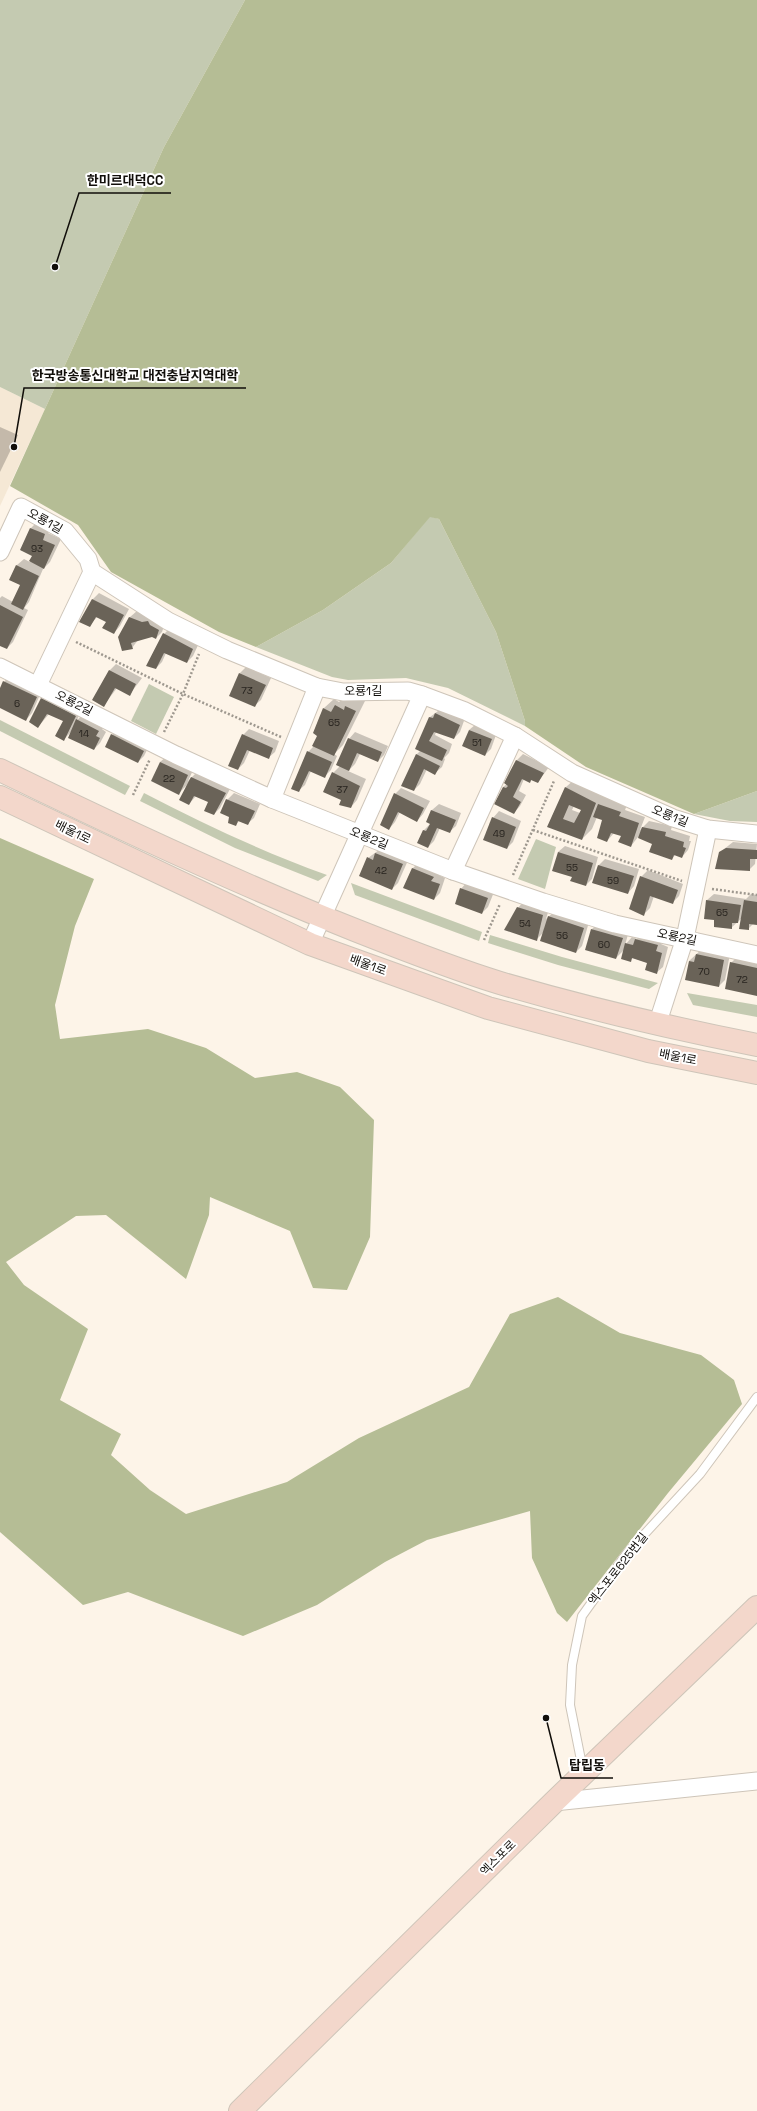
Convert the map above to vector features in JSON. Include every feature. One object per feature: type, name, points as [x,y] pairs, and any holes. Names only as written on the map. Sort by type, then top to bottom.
[{"type":"main road","name":"배울1로","points":[[0,770],[128,833],[323,917],[426,958],[500,983],[657,1025],[757,1045]]},
{"type":"main road","name":"배울1로","points":[[0,797],[310,944],[488,1008],[648,1051],[757,1073]]},
{"type":"main road","name":"엑스포로","points":[[240,2111],[554,1802],[584,1775],[757,1607]]},
{"type":"street","name":"오룡1길","points":[[0,552],[21,507],[65,531],[88,559],[92,572],[168,621],[205,639],[317,687],[342,692],[408,691],[422,694],[465,711],[515,736],[572,773],[673,818],[708,829],[757,834]]},
{"type":"street","points":[[38,685],[92,572]]},
{"type":"street","name":"오룡2길","points":[[0,668],[38,685],[157,745],[272,799],[453,871],[506,890],[615,924],[685,938],[757,955]]},
{"type":"street","points":[[272,799],[317,687]]},
{"type":"street","points":[[310,944],[422,694]]},
{"type":"street","points":[[453,871],[515,736]]},
{"type":"street","points":[[657,1025],[685,938],[708,829]]},
{"type":"street","points":[[554,1802],[757,1781]]},
{"type":"lane","name":"엑스포로625번길","points":[[584,1775],[570,1705],[572,1665],[582,1616],[627,1553],[700,1474],[757,1397]]},
{"type":"path","points":[[62,635],[183,694],[294,742]]},
{"type":"path","points":[[133,795],[183,694],[205,639]]},
{"type":"path","points":[[484,940],[561,765]]},
{"type":"path","points":[[533,830],[696,886],[757,895]]},
{"type":"shaded area","points":[[0,387],[45,409],[0,506]]},
{"type":"green space","points":[[0,0],[245,0],[164,147],[45,409],[0,387]]},
{"type":"green space","points":[[245,0],[757,0],[757,791],[694,814],[586,767],[525,726],[525,721],[496,632],[439,519],[430,517],[391,563],[323,610],[256,647],[219,632],[111,572],[78,525],[10,486],[164,147]]},
{"type":"green space","points":[[430,516],[439,519],[496,632],[525,721],[525,726],[448,688],[406,678],[348,680],[332,677],[256,647],[323,610],[391,563]]},
{"type":"green space","points":[[149,684],[174,697],[156,734],[131,721]]},
{"type":"green space","points":[[0,720],[130,786],[125,795],[0,731]]},
{"type":"green space","points":[[757,791],[757,822],[730,821],[694,814]]},
{"type":"green space","points":[[144,793],[234,837],[327,875],[318,881],[235,848],[140,801]]},
{"type":"green space","points":[[0,838],[94,879],[75,926],[55,1005],[60,1039],[148,1029],[206,1048],[255,1078],[297,1072],[340,1087],[374,1120],[370,1237],[347,1290],[313,1288],[290,1231],[210,1197],[209,1215],[186,1279],[106,1215],[76,1216],[6,1262],[24,1285],[88,1329],[60,1400],[121,1434],[111,1455],[150,1490],[186,1514],[287,1482],[359,1438],[469,1387],[510,1314],[558,1297],[620,1333],[701,1355],[734,1380],[742,1404],[668,1493],[567,1622],[557,1613],[532,1558],[530,1511],[427,1540],[385,1562],[317,1605],[243,1636],[128,1592],[83,1605],[0,1532]]},
{"type":"green space","points":[[536,839],[556,847],[545,889],[518,879]]},
{"type":"green space","points":[[351,883],[482,932],[479,941],[355,895]]},
{"type":"green space","points":[[490,935],[562,957],[658,983],[649,989],[558,965],[488,943]]},
{"type":"green space","points":[[687,993],[757,1005],[757,1017],[693,1005]]},
{"type":"building","points":[[30,528],[45,534],[43,540],[55,545],[44,569],[29,561],[32,556],[20,550]]},
{"type":"building","points":[[16,565],[39,576],[23,610],[11,604],[20,585],[9,580]]},
{"type":"building","points":[[92,599],[124,615],[114,634],[102,628],[106,622],[96,617],[90,627],[79,622]]},
{"type":"building","points":[[0,605],[23,617],[7,649],[0,646]]},
{"type":"building","points":[[129,617],[142,622],[148,621],[150,625],[159,630],[156,639],[152,637],[131,643],[133,649],[122,651],[118,637]]},
{"type":"building","points":[[163,633],[193,649],[187,663],[164,653],[156,669],[146,666]]},
{"type":"building","points":[[109,670],[136,684],[130,696],[115,688],[104,707],[92,700]]},
{"type":"building","points":[[239,673],[266,685],[255,707],[229,696]]},
{"type":"building","points":[[3,681],[37,697],[26,721],[0,708],[0,688]]},
{"type":"building","points":[[41,698],[76,716],[64,741],[55,736],[63,721],[47,714],[38,728],[29,722]]},
{"type":"building","points":[[335,705],[344,710],[345,706],[356,711],[334,756],[312,746],[317,736],[313,733],[323,708],[331,712]]},
{"type":"building","points":[[435,713],[460,725],[454,739],[434,732],[429,741],[447,750],[442,761],[415,749],[429,717],[433,718]]},
{"type":"building","points":[[76,719],[99,731],[96,736],[100,738],[94,750],[68,738]]},
{"type":"building","points":[[469,730],[492,739],[485,756],[462,746]]},
{"type":"building","points":[[111,734],[144,751],[138,763],[105,747]]},
{"type":"building","points":[[242,734],[273,748],[269,759],[247,750],[238,770],[228,766]]},
{"type":"building","points":[[348,738],[382,752],[378,762],[357,753],[349,771],[336,765]]},
{"type":"building","points":[[307,751],[332,762],[325,778],[309,771],[299,792],[291,789]]},
{"type":"building","points":[[416,754],[440,766],[435,775],[424,769],[414,791],[401,786]]},
{"type":"building","points":[[516,760],[544,773],[538,783],[531,780],[530,783],[522,779],[513,797],[521,802],[514,814],[494,804],[503,787],[506,788],[508,786],[504,783]]},
{"type":"building","points":[[160,762],[188,775],[179,795],[151,781]]},
{"type":"building","points":[[332,772],[360,786],[351,808],[339,805],[341,800],[323,792]]},
{"type":"building","points":[[191,777],[226,793],[214,815],[204,811],[208,802],[194,796],[189,805],[179,800]]},
{"type":"building","points":[[565,787],[596,803],[582,840],[547,827]],"holes":[[[569,805],[581,810],[574,823],[563,819]]]},
{"type":"building","points":[[394,793],[424,808],[417,822],[398,812],[389,830],[380,825]]},
{"type":"building","points":[[226,799],[255,811],[248,825],[238,821],[236,826],[228,823],[229,817],[220,813]]},
{"type":"building","points":[[598,804],[621,812],[619,816],[639,823],[631,847],[618,842],[621,836],[611,833],[607,842],[597,838],[602,820],[593,817]]},
{"type":"building","points":[[431,810],[456,820],[450,833],[437,828],[428,848],[417,843],[423,830],[426,831],[430,824],[426,822]]},
{"type":"building","points":[[492,817],[516,827],[507,849],[483,840]]},
{"type":"building","points":[[642,827],[666,832],[665,836],[684,842],[683,847],[686,848],[682,858],[674,855],[672,860],[649,852],[652,844],[638,838]]},
{"type":"building","points":[[726,848],[757,850],[757,859],[750,859],[750,871],[715,869],[719,852]]},
{"type":"building","points":[[558,852],[593,863],[586,886],[570,881],[572,877],[552,871]]},
{"type":"building","points":[[375,853],[403,864],[392,890],[359,876],[367,857],[373,860]]},
{"type":"building","points":[[598,865],[634,876],[628,894],[592,883]]},
{"type":"building","points":[[412,868],[434,877],[431,881],[440,884],[434,900],[403,888]]},
{"type":"building","points":[[640,876],[678,890],[673,904],[650,896],[644,916],[629,909]]},
{"type":"building","points":[[460,888],[488,898],[482,914],[455,904]]},
{"type":"building","points":[[706,900],[741,905],[738,923],[732,923],[732,929],[714,927],[714,920],[704,919]]},
{"type":"building","points":[[744,900],[757,902],[757,925],[749,924],[749,930],[739,929]]},
{"type":"building","points":[[517,907],[543,915],[537,941],[504,930]]},
{"type":"building","points":[[548,916],[584,928],[576,953],[540,941]]},
{"type":"building","points":[[591,929],[623,938],[616,959],[585,950]]},
{"type":"building","points":[[635,939],[658,945],[656,951],[662,953],[657,974],[645,970],[647,963],[632,958],[631,962],[621,959],[625,943],[633,945]]},
{"type":"building","points":[[696,954],[724,960],[719,987],[685,980],[689,961],[694,962]]},
{"type":"building","points":[[730,962],[757,968],[757,996],[725,989]]},
{"type":"place","name":"한미르대덕CC","points":[[55,267]]},
{"type":"place","name":"한국방송통신대학교 대전충남지역대학","points":[[14,447]]},
{"type":"place","name":"탑립동","points":[[546,1718]]}]
